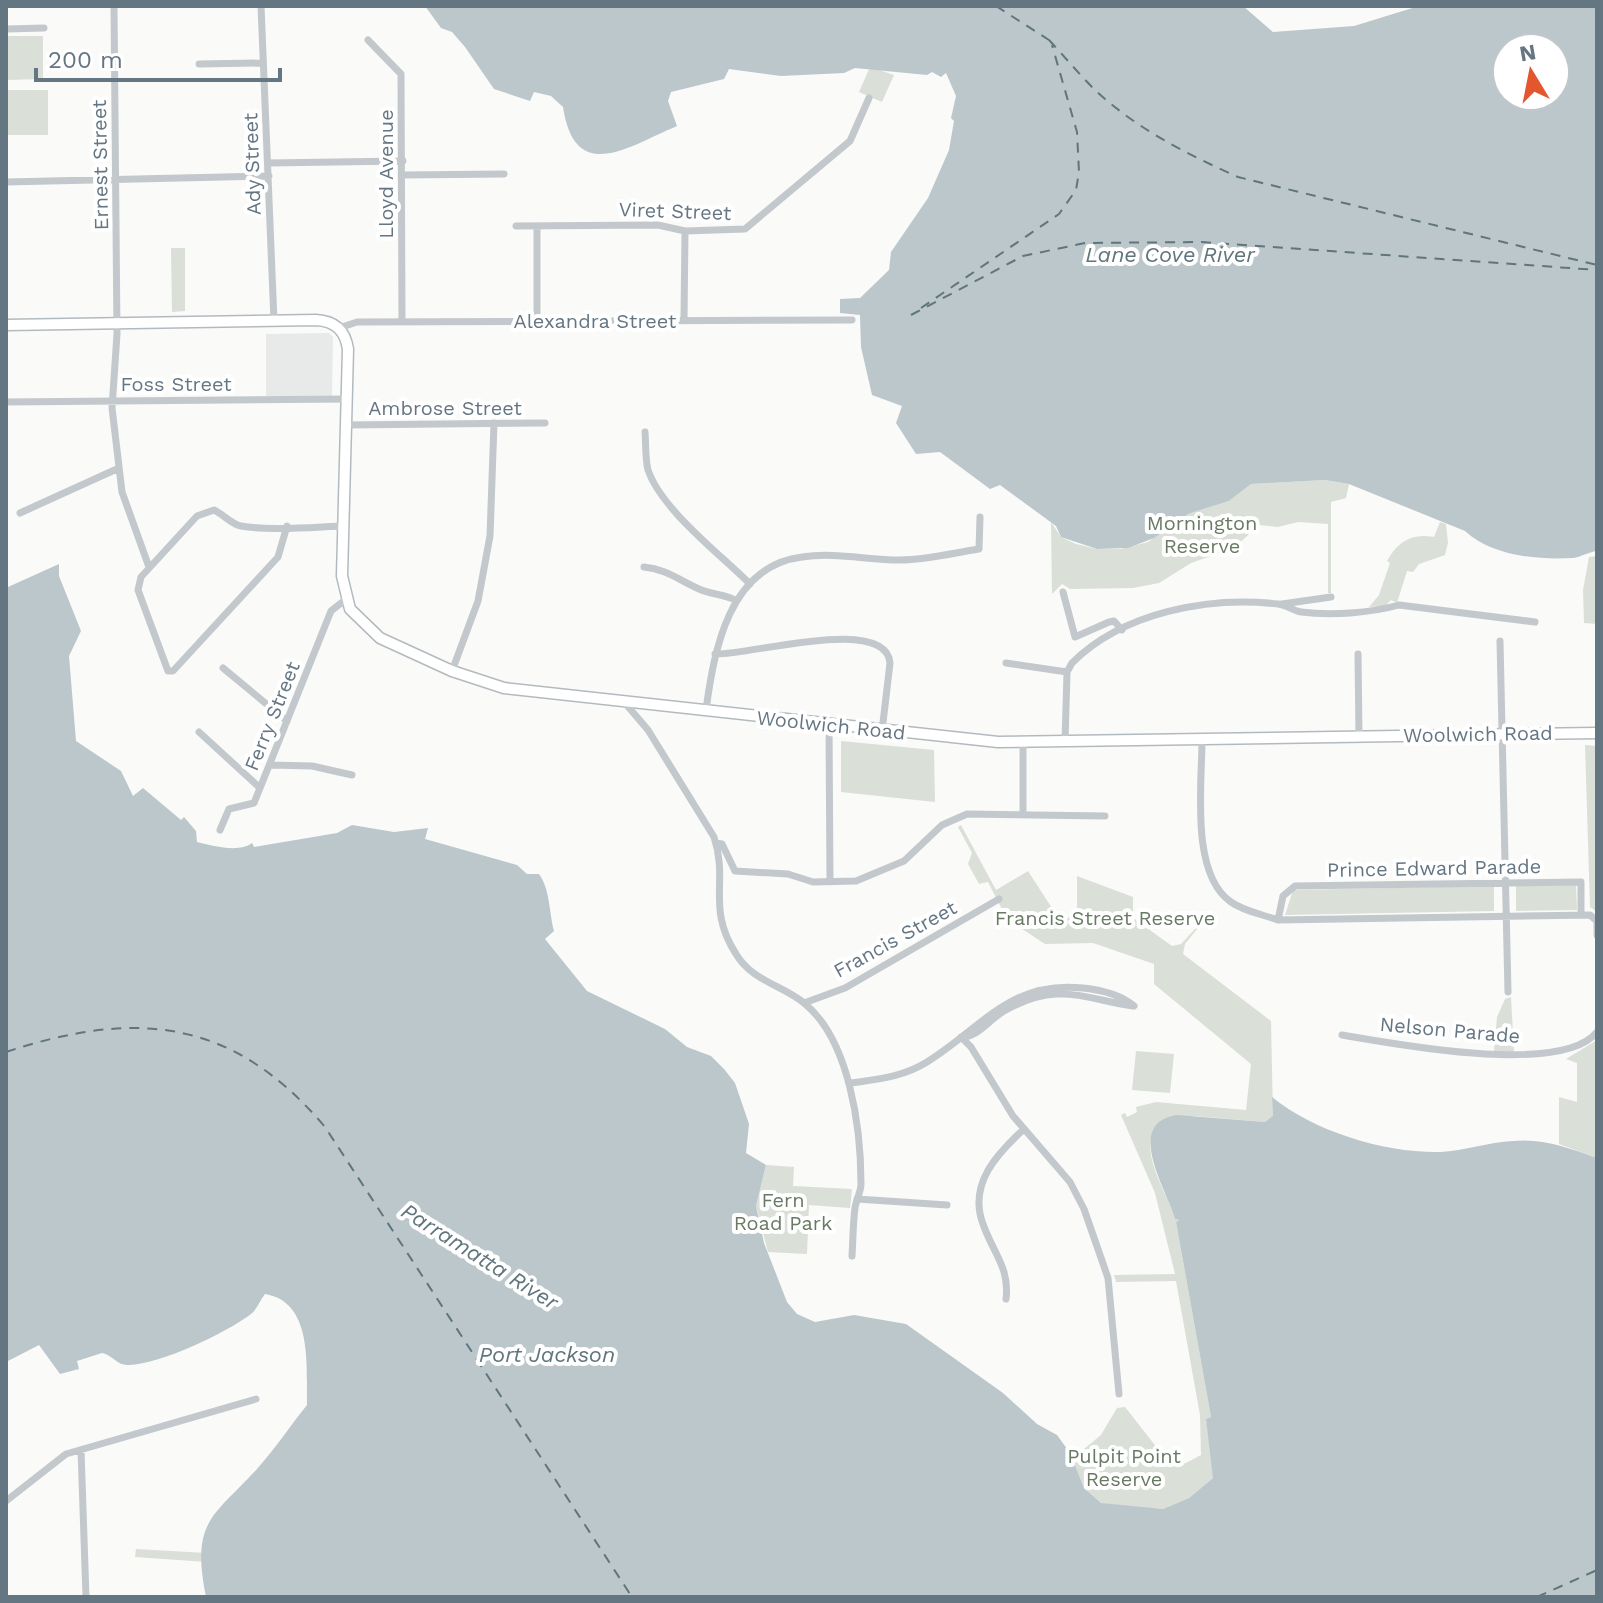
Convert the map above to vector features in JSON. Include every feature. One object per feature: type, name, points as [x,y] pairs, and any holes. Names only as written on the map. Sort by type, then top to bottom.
[{"type":"street","name":"Ernest Street","points":[[114,6],[117,324],[113,400],[122,492],[149,567]]},
{"type":"street","name":"Ady Street","points":[[261,6],[274,321]]},
{"type":"street","points":[[6,29],[44,28]]},
{"type":"street","name":"Lloyd Avenue","points":[[368,40],[401,74],[402,322]]},
{"type":"street","points":[[199,64],[263,63]]},
{"type":"street","name":"Viret Street","points":[[516,226],[658,225],[685,231],[745,229],[850,141],[869,98]]},
{"type":"street","points":[[268,163],[403,161]]},
{"type":"street","points":[[403,175],[504,174]]},
{"type":"street","points":[[6,182],[269,176]]},
{"type":"street","points":[[537,226],[537,321]]},
{"type":"street","points":[[684,320],[685,231]]},
{"type":"street","name":"Alexandra Street","points":[[6,325],[321,320],[339,328],[357,322],[852,320]]},
{"type":"street","points":[[339,328],[348,349],[343,526],[345,600]]},
{"type":"street","name":"Foss Street","points":[[6,402],[347,399]]},
{"type":"street","points":[[452,671],[478,601],[490,536],[494,423]]},
{"type":"street","name":"Ambrose Street","points":[[346,425],[545,423]]},
{"type":"street","points":[[645,432],[648,469],[660,490],[692,528],[750,584]]},
{"type":"street","points":[[20,513],[119,468]]},
{"type":"street","points":[[287,526],[278,557],[173,671],[164,667],[138,590],[141,577],[197,516],[208,510],[244,526],[287,526],[343,526]]},
{"type":"street","points":[[706,710],[723,623],[750,584],[782,560],[804,556],[904,560],[979,549],[980,517]]},
{"type":"street","points":[[644,567],[669,571],[701,590],[727,595],[737,601]]},
{"type":"street","points":[[1063,592],[1075,637],[1114,621],[1122,630]]},
{"type":"street","points":[[1065,742],[1067,672],[1078,657],[1122,630],[1149,616],[1182,610],[1228,604],[1282,604],[1331,597]]},
{"type":"street","name":"Woolwich Road","points":[[345,600],[359,620],[380,638],[493,686],[882,731],[1023,742],[1597,733]]},
{"type":"street","name":"Ferry Street","points":[[220,830],[225,812],[253,805],[331,611],[345,600]]},
{"type":"street","points":[[1282,604],[1299,612],[1383,610],[1399,605],[1535,622]]},
{"type":"street","points":[[715,654],[812,641],[854,640],[881,645],[888,653],[890,663],[882,731]]},
{"type":"street","points":[[1500,641],[1508,992]]},
{"type":"street","points":[[1358,654],[1359,736]]},
{"type":"street","points":[[1006,663],[1067,672]]},
{"type":"street","points":[[223,668],[287,721]]},
{"type":"street","points":[[625,703],[648,730],[700,811],[716,843],[720,855],[720,920],[736,954],[763,981],[804,1003],[830,1037],[851,1083],[861,1187],[857,1199],[852,1256]]},
{"type":"street","points":[[829,725],[830,882]]},
{"type":"street","points":[[199,732],[260,788]]},
{"type":"street","points":[[1202,740],[1203,856],[1223,895],[1247,911],[1278,920],[1586,915],[1597,921],[1597,935]]},
{"type":"street","points":[[1023,742],[1023,815]]},
{"type":"street","points":[[270,765],[312,766],[352,775]]},
{"type":"street","points":[[716,843],[722,844],[735,871],[788,874],[813,882],[856,881],[889,870],[956,818],[967,814],[1105,816]]},
{"type":"street","name":"Prince Edward Parade","points":[[1278,920],[1283,896],[1295,886],[1581,882],[1586,915]]},
{"type":"street","name":"Francis Street","points":[[804,1003],[845,988],[999,899]]},
{"type":"street","points":[[851,1083],[896,1076],[926,1062],[1001,1005],[1049,989],[1100,990],[1125,998],[1134,1006],[1092,995],[1049,995],[1004,1011],[972,1037],[961,1037]]},
{"type":"street","name":"Nelson Parade","points":[[1342,1035],[1409,1046],[1516,1055],[1568,1051],[1581,1047],[1597,1032]]},
{"type":"street","points":[[961,1037],[971,1047],[992,1087],[1070,1182],[1094,1233],[1113,1303],[1119,1394]]},
{"type":"street","points":[[1006,1299],[1008,1280],[980,1213],[981,1185],[995,1156],[1024,1129]]},
{"type":"street","points":[[857,1199],[947,1205]]},
{"type":"street","points":[[6,1501],[66,1454],[256,1399]]},
{"type":"street","points":[[81,1450],[86,1597]]},
{"type":"shaded area","points":[[329,333],[333,337],[332,396],[266,396],[266,334]]},
{"type":"green space","points":[[6,36],[43,36],[43,79],[6,80]]},
{"type":"green space","points":[[870,67],[894,75],[882,102],[859,92]]},
{"type":"green space","points":[[6,90],[48,90],[48,135],[6,135]]},
{"type":"green space","points":[[171,248],[185,248],[185,311],[172,312]]},
{"type":"green space","name":"Mornington Reserve","points":[[1325,480],[1349,484],[1346,498],[1331,502],[1331,593],[1328,593],[1328,524],[1298,522],[1278,527],[1259,525],[1234,548],[1191,563],[1159,583],[1133,588],[1070,589],[1062,584],[1052,594],[1051,522],[1061,537],[1076,544],[1097,549],[1121,549],[1148,542],[1185,515],[1229,501],[1251,484]]},
{"type":"green space","points":[[1440,522],[1446,524],[1448,543],[1445,555],[1419,564],[1413,572],[1407,571],[1397,603],[1391,600],[1385,606],[1369,607],[1379,595],[1390,563],[1387,561],[1396,548],[1412,538],[1434,537]]},
{"type":"green space","points":[[1597,556],[1597,624],[1584,623],[1583,590],[1589,557]]},
{"type":"green space","points":[[841,741],[934,750],[935,802],[841,792]]},
{"type":"green space","points":[[1585,745],[1597,746],[1597,912],[1590,907]]},
{"type":"green space","name":"Francis Street Reserve","points":[[961,825],[996,890],[1028,871],[1061,922],[1077,912],[1077,876],[1133,897],[1133,918],[1172,946],[1181,944],[1210,913],[1185,944],[1183,954],[1271,1021],[1273,1117],[1265,1122],[1194,1116],[1156,1126],[1151,1136],[1150,1148],[1156,1172],[1175,1219],[1179,1220],[1176,1222],[1211,1417],[1206,1419],[1214,1473],[1213,1478],[1189,1498],[1163,1509],[1101,1503],[1084,1488],[1072,1459],[1101,1435],[1117,1408],[1125,1407],[1169,1463],[1186,1463],[1201,1455],[1200,1415],[1176,1281],[1116,1282],[1114,1275],[1175,1274],[1155,1193],[1121,1115],[1125,1113],[1127,1117],[1137,1112],[1136,1107],[1156,1102],[1246,1110],[1251,1064],[1154,984],[1154,964],[1093,943],[1045,944],[1007,919],[988,882],[979,884],[968,864],[972,853],[958,827]]},
{"type":"green space","points":[[1576,885],[1577,910],[1516,911],[1516,886]]},
{"type":"green space","points":[[1494,886],[1494,911],[1285,915],[1293,890]]},
{"type":"green space","points":[[1511,997],[1514,1052],[1494,1051],[1497,1017],[1505,999]]},
{"type":"green space","points":[[1597,1040],[1597,1158],[1559,1144],[1559,1097],[1577,1102],[1577,1063],[1566,1059]]},
{"type":"green space","points":[[1136,1051],[1174,1054],[1170,1093],[1132,1090]]},
{"type":"green space","name":"Fern Road Park","points":[[766,1165],[794,1167],[793,1186],[852,1189],[850,1208],[809,1205],[807,1254],[768,1252],[756,1206]]},
{"type":"green space","points":[[136,1549],[206,1553],[207,1562],[135,1557]]},
{"type":"water","name":"Lane Cove River","points":[[425,6],[1243,6],[1273,32],[1354,26],[1419,6],[1597,6],[1597,551],[1559,558],[1516,555],[1488,546],[1465,531],[1349,484],[1325,480],[1251,484],[1229,501],[1188,514],[1154,538],[1128,548],[1097,549],[1061,537],[1056,526],[1000,485],[990,489],[940,452],[916,454],[896,423],[902,406],[872,395],[861,347],[860,315],[840,313],[840,299],[860,298],[889,270],[891,252],[928,198],[949,150],[954,121],[951,118],[956,96],[946,73],[941,77],[932,72],[927,75],[855,68],[844,73],[781,76],[729,69],[724,79],[671,92],[668,101],[677,126],[623,150],[592,153],[579,146],[569,131],[563,107],[551,96],[534,92],[530,101],[494,89],[452,32],[441,28]]},
{"type":"water","name":"Port Jackson","points":[[59,564],[59,576],[81,631],[69,656],[76,741],[121,771],[133,796],[143,788],[181,820],[184,817],[196,831],[197,842],[218,847],[240,848],[252,843],[254,847],[337,833],[352,825],[394,832],[428,828],[425,839],[517,865],[527,874],[539,874],[547,894],[554,931],[545,939],[587,991],[665,1029],[687,1047],[711,1056],[735,1083],[749,1124],[746,1153],[766,1165],[756,1206],[764,1243],[787,1302],[797,1314],[815,1322],[854,1315],[906,1324],[1003,1393],[1037,1424],[1057,1435],[1070,1453],[1084,1488],[1101,1503],[1163,1509],[1189,1498],[1213,1478],[1206,1419],[1211,1417],[1176,1222],[1179,1220],[1175,1219],[1153,1159],[1153,1131],[1161,1121],[1177,1115],[1265,1122],[1273,1116],[1272,1097],[1330,1130],[1397,1149],[1440,1152],[1524,1140],[1556,1145],[1597,1158],[1597,1597],[206,1597],[201,1552],[209,1523],[264,1461],[307,1405],[304,1339],[300,1323],[292,1310],[281,1300],[265,1294],[251,1314],[226,1330],[193,1346],[142,1363],[125,1365],[102,1353],[77,1361],[79,1369],[60,1374],[39,1345],[6,1362],[6,614],[8,587]]},
{"type":"ferry route","points":[[996,6],[1049,40]]},
{"type":"ferry route","points":[[1049,40],[1090,85],[1136,123],[1238,177],[1597,265]]},
{"type":"ferry route","points":[[921,308],[1059,214],[1076,190],[1079,172],[1077,132],[1052,45]]},
{"type":"ferry route","points":[[911,315],[1023,256],[1085,243],[1202,242],[1597,270]]},
{"type":"ferry route","points":[[6,1052],[53,1038],[98,1030],[140,1028],[180,1032],[218,1044],[255,1063],[290,1091],[325,1127],[632,1597]]},
{"type":"ferry route","points":[[1537,1597],[1597,1570]]},
{"type":"water label","name":"Parramatta River","points":[[480,1256]]},
{"type":"park label","name":"Pulpit Point Reserve","points":[[1124,1468]]}]
